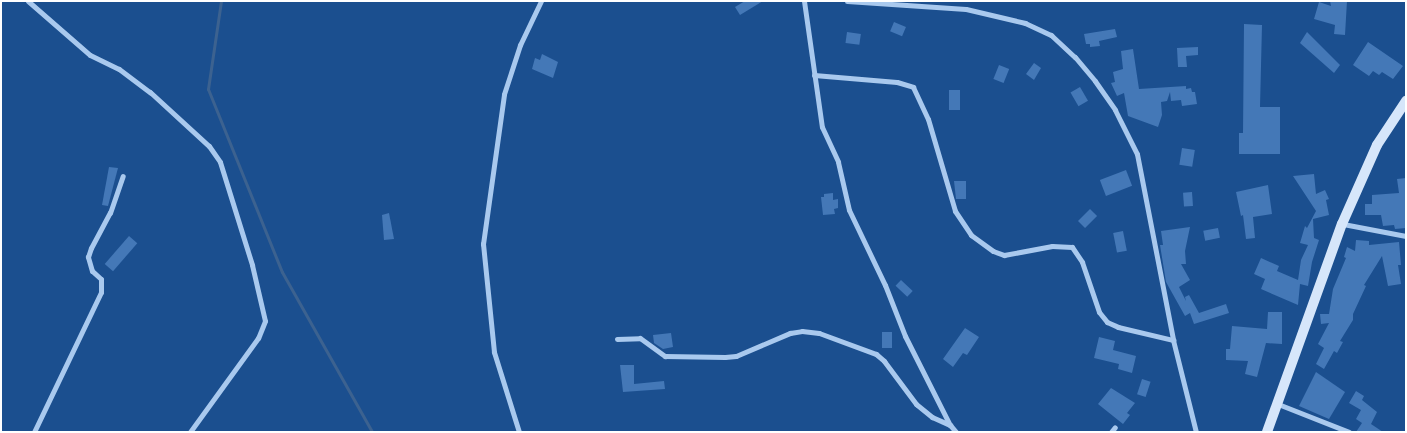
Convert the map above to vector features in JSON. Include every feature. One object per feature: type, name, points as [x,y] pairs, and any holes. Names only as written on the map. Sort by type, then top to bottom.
[{"type":"street","points":[[28,1],[90,55],[119,69],[150,92],[209,146],[220,162],[252,265],[265,321],[258,338],[190,432]]},
{"type":"street","points":[[519,432],[494,352],[483,244],[504,94],[520,45],[542,1]]},
{"type":"street","points":[[804,1],[822,127],[838,162],[849,210],[885,285],[905,336],[950,425],[956,432]]},
{"type":"street","points":[[847,1],[985,12],[1025,23],[1051,35],[1075,56],[1115,110],[1137,154],[1173,340],[1196,432]]},
{"type":"street","points":[[814,75],[897,82],[913,88],[928,119],[955,211],[971,235],[992,252],[1004,255],[1052,246],[1072,248],[1082,262],[1099,312],[1107,322],[1118,327],[1173,340]]},
{"type":"street","points":[[1267,432],[1342,224],[1377,145],[1406,101]]},
{"type":"street","points":[[34,432],[101,292],[101,279],[92,270],[88,257],[90,248],[110,213],[123,176]]},
{"type":"street","points":[[1342,224],[1406,236]]},
{"type":"street","points":[[617,339],[640,338],[665,356],[726,357],[736,356],[790,333],[802,331],[819,333],[876,354],[884,360],[916,404],[932,417],[950,425]]},
{"type":"street","points":[[1278,404],[1348,432]]},
{"type":"street","points":[[1111,432],[1115,427]]},
{"type":"building","points":[[745,1],[763,1],[740,15],[735,7]]},
{"type":"building","points":[[1330,1],[1347,1],[1345,35],[1334,34],[1335,25],[1314,19],[1319,2],[1331,6]]},
{"type":"building","points":[[894,22],[906,27],[902,36],[890,31]]},
{"type":"building","points":[[1244,24],[1262,25],[1260,107],[1280,107],[1280,154],[1239,154],[1239,133],[1243,133]]},
{"type":"building","points":[[1115,29],[1117,37],[1099,41],[1100,46],[1090,47],[1090,44],[1086,44],[1084,34]]},
{"type":"building","points":[[847,32],[861,34],[859,45],[845,43]]},
{"type":"building","points":[[1307,32],[1340,65],[1334,73],[1300,43]]},
{"type":"building","points":[[1368,42],[1403,66],[1393,79],[1382,72],[1379,75],[1373,71],[1369,76],[1353,65]]},
{"type":"building","points":[[1198,47],[1198,55],[1186,56],[1187,67],[1178,67],[1177,48]]},
{"type":"building","points":[[1133,49],[1139,89],[1186,86],[1186,89],[1191,88],[1192,92],[1195,92],[1197,104],[1182,106],[1181,100],[1171,101],[1170,92],[1167,101],[1161,102],[1162,115],[1158,127],[1128,116],[1124,93],[1117,96],[1111,83],[1115,82],[1113,72],[1123,69],[1121,51]]},
{"type":"building","points":[[542,54],[558,62],[553,78],[532,69],[535,58],[540,60]]},
{"type":"building","points":[[1034,63],[1041,68],[1034,80],[1026,74]]},
{"type":"building","points":[[999,65],[1009,69],[1004,83],[993,79]]},
{"type":"building","points":[[1080,87],[1088,101],[1078,106],[1070,92]]},
{"type":"building","points":[[949,90],[960,90],[960,110],[949,110]]},
{"type":"building","points":[[1182,148],[1195,150],[1192,167],[1179,165]]},
{"type":"building","points":[[109,167],[118,168],[108,206],[102,205]]},
{"type":"building","points":[[1126,170],[1132,186],[1106,196],[1100,180]]},
{"type":"building","points":[[1314,174],[1316,194],[1325,190],[1329,199],[1326,200],[1329,215],[1313,219],[1314,238],[1319,240],[1312,262],[1308,286],[1300,284],[1298,305],[1261,289],[1265,279],[1254,274],[1261,258],[1279,266],[1277,271],[1298,280],[1301,260],[1308,245],[1300,243],[1305,226],[1307,228],[1316,211],[1293,176]]},
{"type":"building","points":[[1406,178],[1406,228],[1395,229],[1394,225],[1383,226],[1381,215],[1365,215],[1365,204],[1372,204],[1372,195],[1399,193],[1397,179]]},
{"type":"building","points":[[954,181],[966,181],[966,199],[956,199]]},
{"type":"building","points":[[1268,185],[1272,214],[1253,217],[1255,238],[1246,239],[1243,215],[1241,216],[1236,192]]},
{"type":"building","points":[[1192,192],[1193,206],[1184,207],[1183,193]]},
{"type":"building","points":[[833,193],[833,200],[838,199],[838,208],[834,209],[835,214],[823,215],[821,197],[824,197],[824,194]]},
{"type":"building","points":[[1090,209],[1097,216],[1085,228],[1078,221]]},
{"type":"building","points":[[389,213],[394,239],[384,240],[382,215]]},
{"type":"building","points":[[1190,227],[1185,251],[1186,264],[1181,264],[1190,280],[1179,287],[1186,301],[1185,297],[1189,295],[1199,313],[1226,304],[1229,313],[1194,324],[1190,313],[1185,316],[1166,282],[1160,245],[1163,245],[1161,231]]},
{"type":"building","points":[[1218,228],[1220,238],[1205,241],[1203,231]]},
{"type":"building","points":[[1123,231],[1127,251],[1117,253],[1113,233]]},
{"type":"building","points":[[129,236],[137,243],[113,271],[105,264]]},
{"type":"building","points":[[1356,240],[1369,241],[1369,245],[1399,242],[1401,265],[1398,265],[1401,284],[1388,286],[1382,256],[1364,285],[1366,286],[1353,314],[1353,320],[1340,341],[1343,342],[1337,353],[1334,351],[1324,369],[1316,364],[1324,348],[1318,344],[1329,323],[1321,324],[1320,314],[1329,314],[1333,289],[1346,258],[1344,257],[1347,247],[1355,251]]},
{"type":"building","points":[[901,280],[913,291],[907,297],[896,286]]},
{"type":"building","points":[[1268,312],[1282,312],[1282,344],[1266,343],[1257,377],[1245,374],[1248,361],[1226,360],[1226,349],[1230,349],[1232,326],[1267,329]]},
{"type":"building","points":[[965,328],[979,337],[967,355],[963,353],[953,367],[943,359]]},
{"type":"building","points":[[882,332],[892,332],[892,348],[882,348]]},
{"type":"building","points":[[671,333],[673,347],[663,349],[654,343],[653,335]]},
{"type":"building","points":[[1099,337],[1115,341],[1113,350],[1136,356],[1132,373],[1118,369],[1119,364],[1094,358]]},
{"type":"building","points":[[620,365],[634,365],[634,384],[664,381],[665,389],[623,392]]},
{"type":"building","points":[[1316,372],[1345,392],[1329,419],[1299,406]]},
{"type":"building","points":[[1142,379],[1151,382],[1146,397],[1137,394]]},
{"type":"building","points":[[1111,388],[1135,403],[1127,413],[1130,415],[1123,424],[1098,404]]},
{"type":"building","points":[[1356,391],[1364,396],[1362,400],[1377,412],[1371,424],[1383,432],[1356,432],[1362,423],[1356,419],[1361,410],[1349,403]]},
{"type":"waterway","points":[[221,1],[208,89],[282,272],[372,432]]}]
